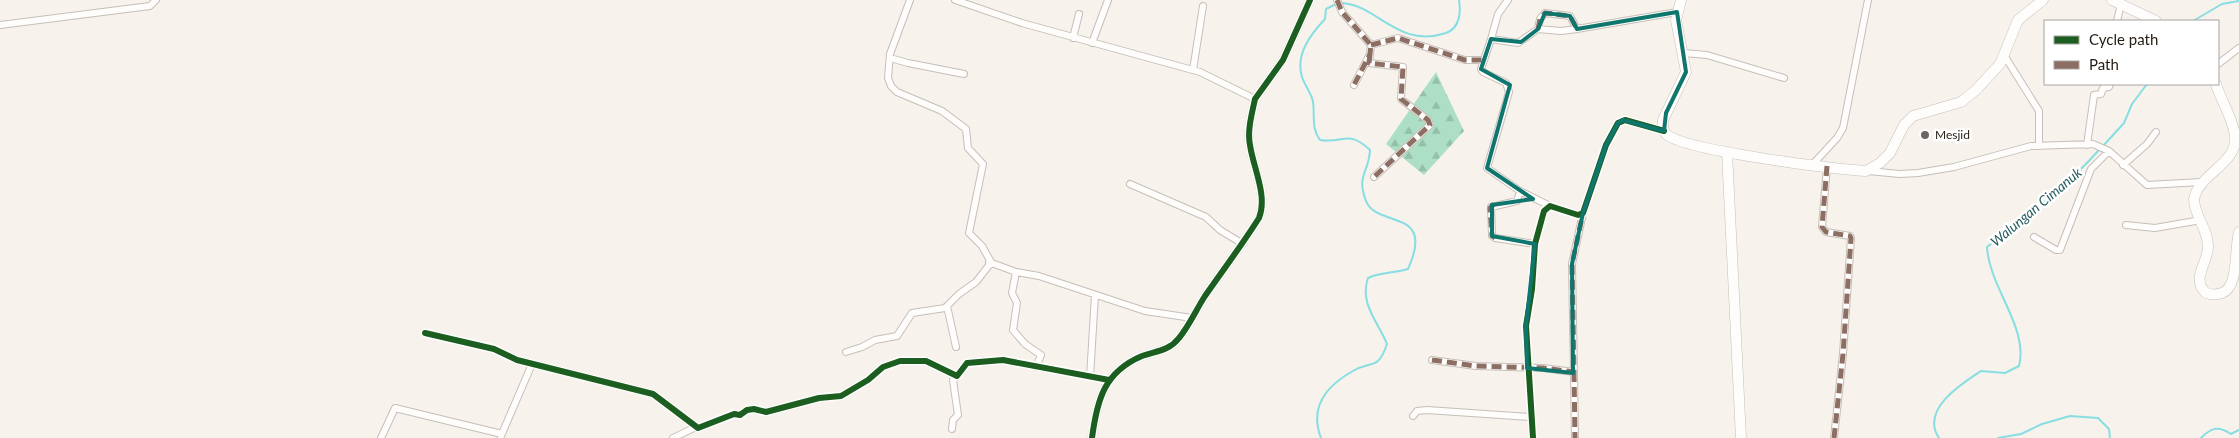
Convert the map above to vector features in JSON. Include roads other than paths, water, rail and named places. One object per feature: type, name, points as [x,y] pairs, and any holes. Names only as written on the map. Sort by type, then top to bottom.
[{"type":"main road","points":[[1680,0],[1676,20],[1684,53],[1686,72],[1666,113],[1663,124],[1664,131],[1680,141],[1727,152],[1866,171],[1880,163],[1890,153],[1904,126],[1913,116],[1961,102],[1997,68],[2018,20],[2043,0]]},
{"type":"main road","points":[[2116,2],[2154,20]]},
{"type":"main road","points":[[2216,85],[2236,141],[2232,154],[2202,182],[2194,199],[2208,248],[2199,282],[2202,290],[2210,294],[2226,292],[2235,284],[2237,277],[2236,248],[2239,232]]},
{"type":"main road","points":[[1727,152],[1741,438]]},
{"type":"street","points":[[0,25],[150,6],[156,0]]},
{"type":"street","points":[[910,0],[890,58],[888,78],[893,90],[942,111],[966,128],[968,148],[983,164],[969,233],[984,249],[991,264],[1016,272],[1039,276],[1149,312],[1192,318]]},
{"type":"street","points":[[955,0],[1073,38],[1193,70],[1255,99]]},
{"type":"street","points":[[1092,43],[1108,0]]},
{"type":"street","points":[[1092,438],[1094,419],[1105,384],[1116,372],[1142,357],[1171,347],[1243,244],[1262,212],[1259,183],[1249,135],[1255,99],[1283,60],[1310,0]]},
{"type":"street","points":[[1508,0],[1498,14],[1481,69],[1483,72],[1506,83],[1509,92],[1487,168],[1520,191],[1550,206],[1578,215],[1583,213]]},
{"type":"street","points":[[1813,164],[1837,138],[1843,128],[1868,0]]},
{"type":"street","points":[[2116,2],[2117,20]]},
{"type":"street","points":[[1338,4],[1371,45],[1369,63],[1403,66],[1401,100],[1428,120],[1430,124],[1374,176]]},
{"type":"street","points":[[1193,70],[1203,6]]},
{"type":"street","points":[[1491,39],[1518,43],[1538,29],[1577,30],[1677,12]]},
{"type":"street","points":[[1538,29],[1540,19],[1545,13],[1570,16],[1577,30]]},
{"type":"street","points":[[1073,38],[1079,14]]},
{"type":"street","points":[[1371,45],[1398,38],[1465,60],[1483,60]]},
{"type":"street","points":[[2219,63],[2239,48]]},
{"type":"street","points":[[1684,53],[1707,55],[1784,78]]},
{"type":"street","points":[[1354,85],[1370,54]]},
{"type":"street","points":[[2004,55],[2039,111],[2039,146]]},
{"type":"street","points":[[890,58],[908,64],[964,74]]},
{"type":"street","points":[[2088,145],[2094,95],[2101,94],[2103,88],[2109,87],[2110,85]]},
{"type":"street","points":[[1575,438],[1572,264],[1583,213],[1606,145],[1618,123],[1625,120],[1664,131]]},
{"type":"street","points":[[2123,165],[2147,144],[2156,132]]},
{"type":"street","points":[[1866,171],[1900,174],[1918,173],[1954,167],[2013,149],[2039,146],[2088,145],[2105,148],[2147,185],[2202,182]]},
{"type":"street","points":[[2034,237],[2056,250],[2060,250],[2091,169],[2105,148]]},
{"type":"street","points":[[1827,166],[1822,227],[1826,232],[1850,236],[1851,238],[1843,354],[1834,438]]},
{"type":"street","points":[[1130,184],[1206,217],[1220,230],[1243,244]]},
{"type":"street","points":[[1520,191],[1517,201],[1491,206],[1492,236],[1535,244]]},
{"type":"street","points":[[1532,438],[1526,326],[1532,289],[1535,244],[1544,211],[1550,206]]},
{"type":"street","points":[[2126,225],[2155,228],[2201,220]]},
{"type":"street","points":[[846,352],[876,340],[897,336],[912,313],[940,310],[947,306],[959,294],[976,282],[991,264]]},
{"type":"street","points":[[1016,272],[1012,293],[1017,303],[1013,330],[1025,344],[1041,354],[1036,367]]},
{"type":"street","points":[[1090,376],[1095,295]]},
{"type":"street","points":[[947,306],[956,347]]},
{"type":"street","points":[[425,333],[494,349],[532,364],[653,394],[696,427]]},
{"type":"street","points":[[952,429],[952,420],[958,415],[953,380],[967,363],[1000,360],[1109,380]]},
{"type":"street","points":[[1432,360],[1476,366],[1574,372]]},
{"type":"street","points":[[673,438],[696,427],[734,414],[740,416],[747,410],[754,409],[766,412],[819,398],[841,396],[868,380],[883,367],[900,361],[926,361],[958,376]]},
{"type":"street","points":[[381,438],[395,408],[501,436],[532,364]]},
{"type":"street","points":[[1413,416],[1418,412],[1427,410],[1531,417]]},
{"type":"waterway","points":[[1341,3],[1354,5],[1366,10],[1401,31],[1414,35],[1429,36],[1451,31],[1457,24],[1460,10],[1459,0]]},
{"type":"waterway","name":"Walungan Cimanuk","points":[[2195,20],[2222,4],[2239,1]]},
{"type":"waterway","points":[[1321,438],[1317,417],[1322,399],[1335,383],[1343,377],[1377,362],[1381,358],[1387,344],[1368,304],[1366,296],[1368,278],[1408,269],[1415,249],[1415,236],[1410,228],[1402,222],[1381,215],[1372,209],[1366,201],[1362,185],[1370,150],[1356,140],[1320,140],[1315,131],[1313,102],[1302,77],[1300,69],[1301,60],[1310,38],[1325,19],[1326,9],[1336,4]]},
{"type":"waterway","name":"Walungan Cimanuk","points":[[2103,146],[2124,123],[2132,104],[2146,85]]},
{"type":"waterway","name":"Walungan Cimanuk","points":[[1939,438],[1935,428],[1935,418],[1945,399],[1963,383],[1981,371],[2005,373],[2019,366],[2021,352],[2019,337],[1994,277],[1987,247],[2060,189],[2099,150]]},
{"type":"waterway","name":"Walungan Cimanuk","points":[[1998,438],[2021,434],[2042,424],[2070,416],[2098,418],[2109,429],[2110,438]]},
{"type":"waterway","points":[[2201,438],[2215,429],[2222,429],[2231,434],[2239,430]]},
{"type":"place","name":"Mesjid","points":[[1925,135]]}]
